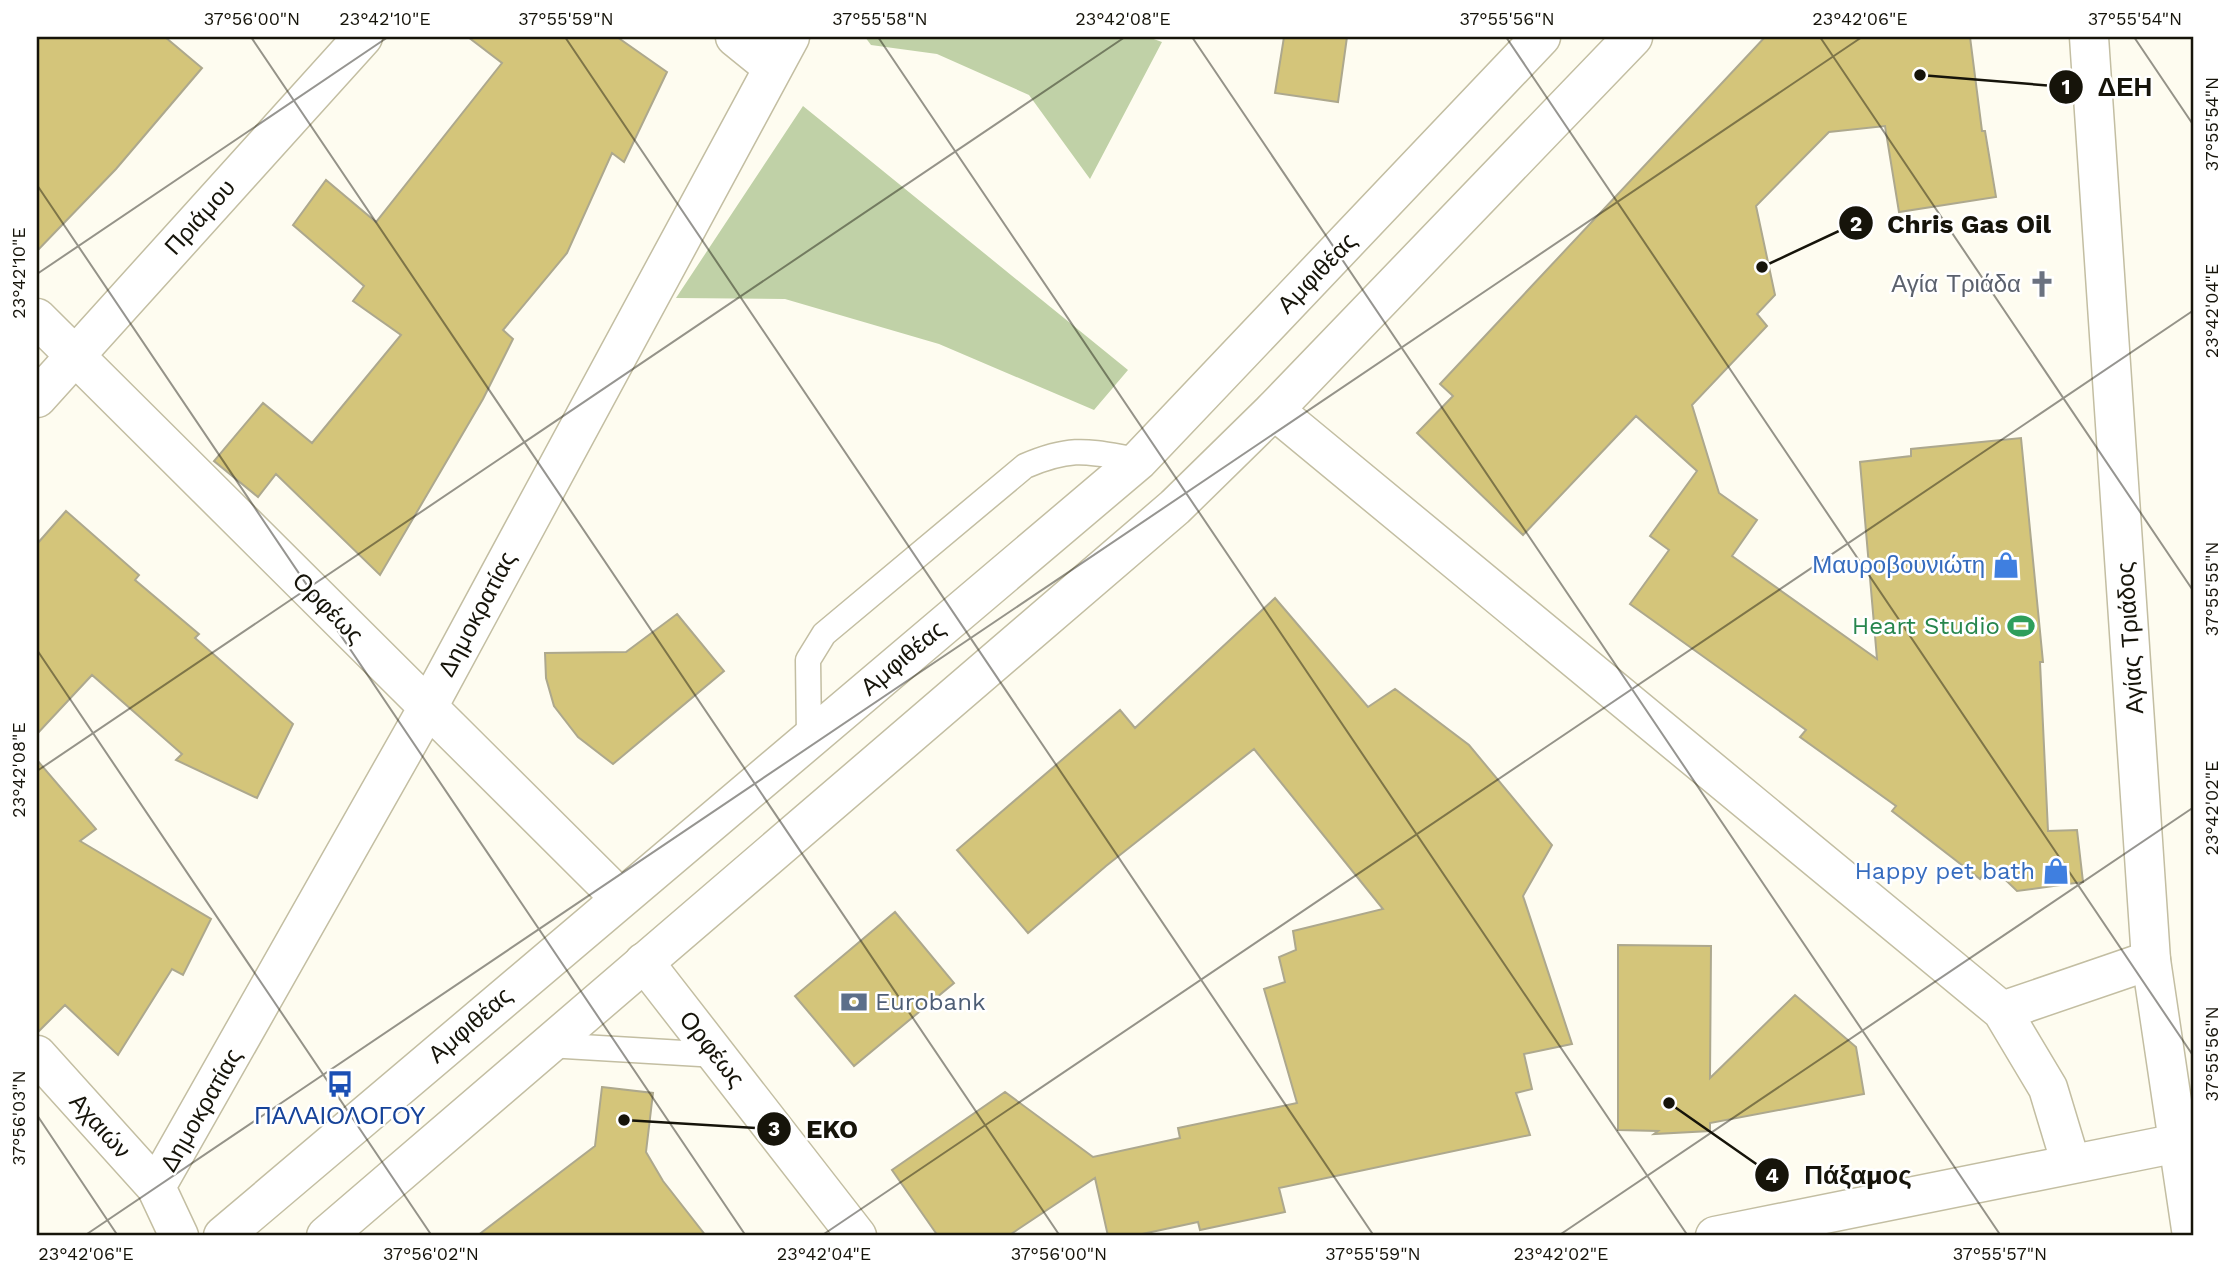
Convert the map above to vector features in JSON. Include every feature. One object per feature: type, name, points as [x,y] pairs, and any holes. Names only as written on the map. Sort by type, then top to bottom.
[{"type":"street","name":"Πριάμου","points":[[37,398],[363,37]]},
{"type":"street","points":[[735,37],[781,52]]},
{"type":"street","name":"Αμφιθέας","points":[[223,1236],[619,897],[1139,460],[1541,37]]},
{"type":"street","points":[[326,1236],[1175,507],[1274,410],[1633,37]]},
{"type":"street","name":"Αγίας Τριάδος","points":[[2089,37],[2151,960],[2183,1084],[2178,1143],[2192,1236]]},
{"type":"street","name":"Δημοκρατίας","points":[[156,1187],[428,707],[781,52]]},
{"type":"street","name":"Ορφέως","points":[[37,318],[619,897]]},
{"type":"street","points":[[1274,410],[2002,1011],[2048,1088],[2071,1164]]},
{"type":"street","points":[[2002,1011],[2151,960]]},
{"type":"street","name":"Ορφέως","points":[[645,962],[857,1236]]},
{"type":"street","name":"Αχαιών","points":[[37,1055],[156,1187],[179,1236]]},
{"type":"street","points":[[1715,1236],[2178,1143]]},
{"type":"lane","points":[[809,737],[808,660],[824,634],[845,616],[1025,466],[1055,453],[1078,451],[1139,460]]},
{"type":"lane","points":[[548,1045],[717,1055]]},
{"type":"green space","points":[[865,37],[1148,37],[1162,42],[1090,179],[1029,95],[937,54],[871,45]]},
{"type":"green space","points":[[803,106],[1128,370],[1094,410],[939,344],[785,299],[676,298]]},
{"type":"building","points":[[37,37],[165,37],[202,68],[116,169],[37,251]]},
{"type":"building","points":[[468,37],[617,37],[667,72],[624,162],[612,153],[567,253],[503,330],[513,339],[483,399],[380,575],[276,474],[258,497],[214,461],[263,403],[312,443],[401,335],[353,301],[364,286],[293,225],[326,180],[376,222],[502,63]]},
{"type":"building","points":[[1284,37],[1347,37],[1338,102],[1275,93]]},
{"type":"building","points":[[1765,37],[1970,37],[1982,131],[1985,131],[1996,197],[1899,212],[1885,126],[1829,132],[1756,206],[1775,295],[1757,314],[1767,326],[1692,405],[1719,493],[1757,520],[1732,556],[1877,659],[1860,462],[1911,456],[1911,449],[2021,438],[2043,662],[2040,662],[2048,831],[2077,830],[2083,882],[2017,891],[1989,864],[1980,879],[1892,811],[1896,806],[1800,737],[1806,730],[1630,604],[1669,550],[1650,536],[1697,471],[1636,416],[1523,535],[1417,433],[1453,396],[1440,384]]},
{"type":"building","points":[[66,511],[139,575],[135,580],[199,634],[195,638],[293,724],[257,798],[176,760],[182,754],[92,675],[37,734],[37,544]]},
{"type":"building","points":[[1275,598],[1368,707],[1395,689],[1469,745],[1552,845],[1523,896],[1572,1044],[1524,1054],[1532,1089],[1516,1093],[1530,1135],[1279,1188],[1285,1212],[1200,1230],[1198,1222],[1133,1236],[1108,1236],[1095,1178],[1008,1236],[938,1236],[892,1170],[1005,1092],[1093,1157],[1180,1138],[1178,1128],[1297,1103],[1264,989],[1285,982],[1279,957],[1296,950],[1293,931],[1383,909],[1254,749],[1106,866],[1028,933],[957,850],[1120,710],[1135,728]]},
{"type":"building","points":[[677,614],[724,671],[613,764],[578,737],[554,706],[546,678],[545,653],[626,652]]},
{"type":"building","points":[[37,760],[96,829],[80,841],[211,919],[183,975],[172,969],[118,1055],[65,1005],[37,1033]]},
{"type":"building","points":[[895,912],[954,983],[854,1066],[795,996]]},
{"type":"building","points":[[1618,945],[1711,946],[1710,1078],[1795,995],[1856,1047],[1864,1094],[1710,1123],[1710,1131],[1654,1134],[1658,1131],[1618,1130]]},
{"type":"building","points":[[602,1087],[653,1093],[646,1152],[663,1181],[706,1236],[477,1236],[595,1146]]},
{"type":"place","name":"ΔΕΗ","points":[[1920,75]]},
{"type":"place","name":"Chris Gas Oil","points":[[1762,267]]},
{"type":"place","name":"Αγία Τριάδα","points":[[2042,284]]},
{"type":"place","name":"Μαυροβουνιώτη","points":[[2006,565]]},
{"type":"place","name":"Heart Studio","points":[[2021,626]]},
{"type":"place","name":"Happy pet bath","points":[[2056,871]]},
{"type":"place","name":"Eurobank","points":[[854,1002]]},
{"type":"place","name":"ΠΑΛΑΙΟΛΟΓΟΥ","points":[[340,1084]]},
{"type":"place","name":"Πάξαμος","points":[[1669,1103]]},
{"type":"place","name":"EKO","points":[[624,1120]]}]
